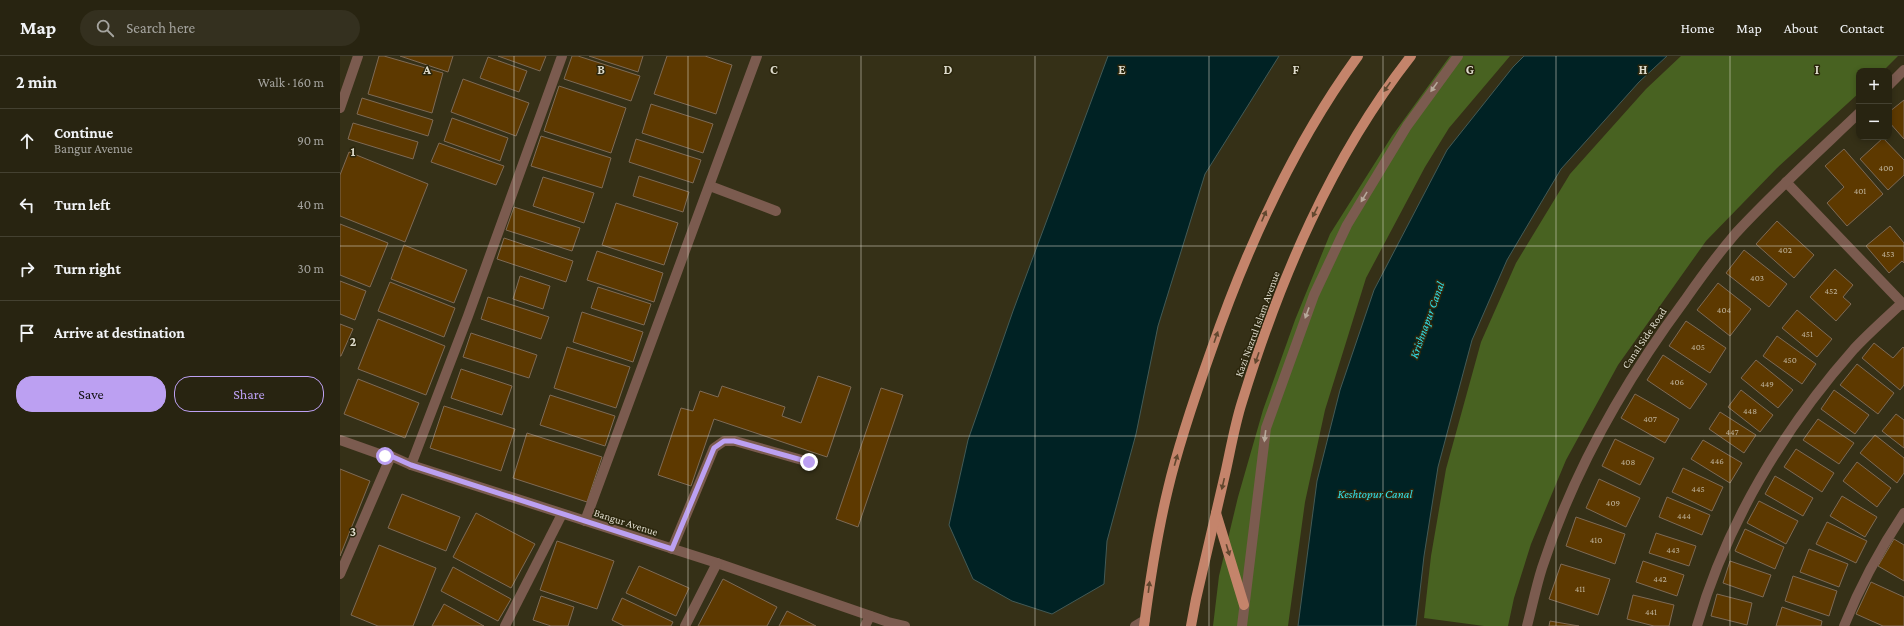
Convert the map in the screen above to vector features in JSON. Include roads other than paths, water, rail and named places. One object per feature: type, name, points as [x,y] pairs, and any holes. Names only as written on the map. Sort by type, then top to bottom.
[{"type":"main road","points":[[1144,623],[1151,572],[1168,488],[1193,403],[1230,298],[1268,207],[1331,94],[1358,56]]},
{"type":"main road","name":"Kazi Nazrul Islam Avenue","points":[[1191,626],[1242,404],[1271,315],[1306,231],[1341,161],[1387,87],[1411,56]]},
{"type":"main road","points":[[1216,513],[1244,605]]},
{"type":"street","points":[[340,108],[358,56]]},
{"type":"street","points":[[411,465],[468,316],[562,56]]},
{"type":"street","points":[[584,521],[710,186],[757,56]]},
{"type":"street","points":[[1242,626],[1266,428],[1314,295],[1347,225],[1407,126],[1458,56]]},
{"type":"street","points":[[1892,82],[1904,70]]},
{"type":"street","name":"Canal Side Road","points":[[1527,626],[1541,569],[1562,514],[1583,465],[1633,374],[1666,326],[1732,239],[1786,182],[1856,116]]},
{"type":"street","points":[[1697,626],[1709,590],[1730,538],[1774,455],[1828,380],[1855,348],[1903,304],[1786,182]]},
{"type":"street","points":[[710,186],[776,210]]},
{"type":"street","name":"Bangur Avenue","points":[[340,440],[385,456],[391,456],[411,465],[717,563],[870,616],[905,626]]},
{"type":"street","points":[[672,549],[711,453],[714,448],[724,441],[734,441],[809,462]]},
{"type":"street","points":[[340,574],[391,456]]},
{"type":"street","points":[[1844,626],[1856,596],[1874,561],[1904,513]]},
{"type":"street","points":[[505,626],[562,514]]},
{"type":"street","points":[[685,626],[717,563]]},
{"type":"street","points":[[865,626],[870,616]]},
{"type":"street","points":[[1135,626],[1144,623]]},
{"type":"water","points":[[1108,56],[1279,56],[1205,174],[1158,326],[1136,434],[1107,541],[1104,584],[1052,614],[1012,601],[973,579],[949,525],[968,440],[1013,311]]},
{"type":"water","name":"Keshtopur Canal","points":[[1524,56],[1667,56],[1639,82],[1561,169],[1507,260],[1472,340],[1438,467],[1424,556],[1416,626],[1298,626],[1317,481],[1340,390],[1374,290],[1447,150],[1513,67]]},
{"type":"water label","name":"Krishnapur Canal","points":[[1427,320]]}]
